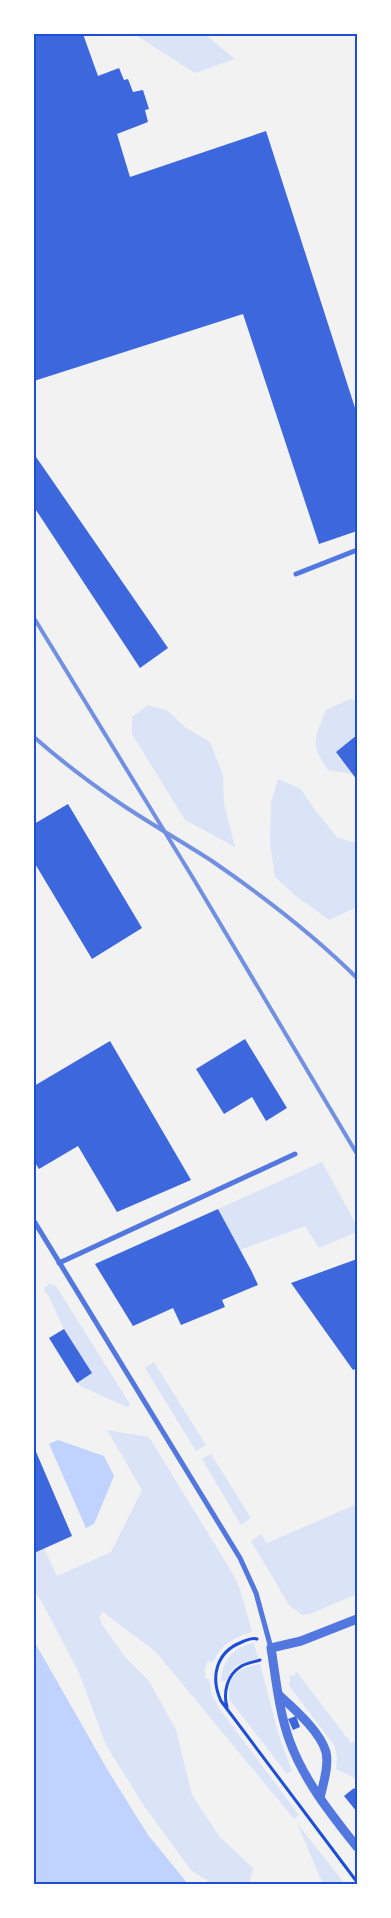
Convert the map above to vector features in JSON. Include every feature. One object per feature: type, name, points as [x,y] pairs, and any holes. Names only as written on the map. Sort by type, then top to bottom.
[{"type":"street","points":[[296,574],[357,550]]},
{"type":"street","points":[[59,1263],[295,1154]]},
{"type":"street","points":[[34,1221],[240,1558],[256,1593],[271,1648],[290,1742],[303,1771],[320,1798],[357,1847]]},
{"type":"street","points":[[271,1648],[301,1641],[357,1619]]},
{"type":"street","points":[[279,1695],[295,1710],[322,1744],[326,1753],[320,1798]]},
{"type":"path","points":[[253,1638],[232,1647],[220,1659],[216,1668],[215,1678],[216,1688],[221,1701],[357,1882]]},
{"type":"path","points":[[226,1707],[226,1688],[232,1674],[244,1665],[259,1661]]},
{"type":"shaded area","points":[[134,34],[205,34],[235,59],[195,73]]},
{"type":"shaded area","points":[[350,699],[357,700],[357,735],[336,752],[352,774],[328,770],[316,747],[317,734],[326,710]]},
{"type":"shaded area","points":[[148,705],[168,711],[186,728],[210,742],[223,775],[224,803],[235,847],[185,820],[132,734],[132,717]]},
{"type":"shaded area","points":[[278,779],[301,789],[338,838],[357,843],[357,907],[329,920],[297,897],[275,877],[270,844],[271,803]]},
{"type":"shaded area","points":[[322,1162],[357,1226],[357,1232],[319,1248],[305,1226],[240,1250],[218,1209]]},
{"type":"shaded area","points":[[50,1284],[56,1286],[130,1404],[127,1407],[77,1383],[92,1373],[64,1329],[48,1295],[44,1291],[45,1287]]},
{"type":"shaded area","points":[[154,1362],[206,1445],[196,1451],[145,1368]]},
{"type":"shaded area","points":[[107,1430],[149,1437],[233,1574],[240,1589],[252,1632],[239,1636],[229,1642],[213,1662],[208,1661],[205,1668],[205,1678],[209,1679],[212,1695],[219,1708],[299,1815],[294,1819],[156,1652],[103,1612],[99,1618],[125,1657],[149,1681],[176,1730],[192,1795],[219,1836],[253,1868],[250,1881],[246,1884],[212,1884],[191,1870],[144,1806],[106,1745],[79,1673],[34,1590],[34,1553],[44,1548],[57,1576],[111,1552],[142,1490]]},
{"type":"shaded area","points":[[211,1454],[251,1518],[241,1525],[202,1459]]},
{"type":"shaded area","points":[[357,1504],[357,1594],[310,1614],[302,1615],[289,1605],[251,1541],[261,1534],[267,1543]]},
{"type":"shaded area","points":[[254,1643],[258,1658],[235,1666],[225,1681],[221,1681],[224,1667],[230,1656],[241,1647]]},
{"type":"shaded area","points":[[260,1664],[279,1736],[292,1771],[287,1774],[229,1699],[232,1678],[240,1670]]},
{"type":"shaded area","points":[[296,1671],[351,1743],[357,1741],[357,1779],[336,1769],[337,1757],[334,1745],[289,1686],[290,1675],[294,1676]]},
{"type":"shaded area","points":[[297,1823],[345,1884],[323,1884]]},
{"type":"water","points":[[58,1440],[104,1456],[114,1476],[94,1524],[86,1528],[49,1444]]},
{"type":"water","points":[[34,1641],[107,1769],[148,1835],[188,1884],[34,1884]]},
{"type":"building","points":[[34,34],[83,34],[98,76],[119,68],[124,80],[128,79],[133,92],[143,90],[149,109],[145,110],[148,122],[117,134],[130,177],[266,131],[357,414],[357,531],[319,544],[243,314],[34,381]]},
{"type":"building","points":[[34,454],[168,648],[140,668],[34,507]]},
{"type":"building","points":[[357,735],[357,780],[336,752]]},
{"type":"building","points":[[68,804],[142,928],[92,959],[34,862],[34,824]]},
{"type":"building","points":[[245,1039],[287,1108],[266,1121],[252,1097],[224,1114],[196,1069]]},
{"type":"building","points":[[110,1041],[191,1180],[117,1212],[78,1146],[39,1169],[34,1161],[34,1086]]},
{"type":"building","points":[[218,1209],[258,1285],[222,1300],[225,1307],[181,1325],[173,1308],[133,1326],[95,1264]]},
{"type":"building","points":[[357,1259],[357,1368],[353,1370],[291,1283]]},
{"type":"building","points":[[64,1329],[92,1373],[77,1383],[49,1338]]},
{"type":"building","points":[[34,1447],[72,1536],[34,1553]]},
{"type":"building","points":[[296,1716],[300,1727],[293,1730],[288,1719]]},
{"type":"building","points":[[354,1788],[357,1792],[357,1812],[344,1796]]},
{"type":"railway","points":[[34,618],[193,878],[357,1154]]},
{"type":"railway","points":[[34,737],[107,794],[212,861],[269,902],[323,946],[357,978]]}]
